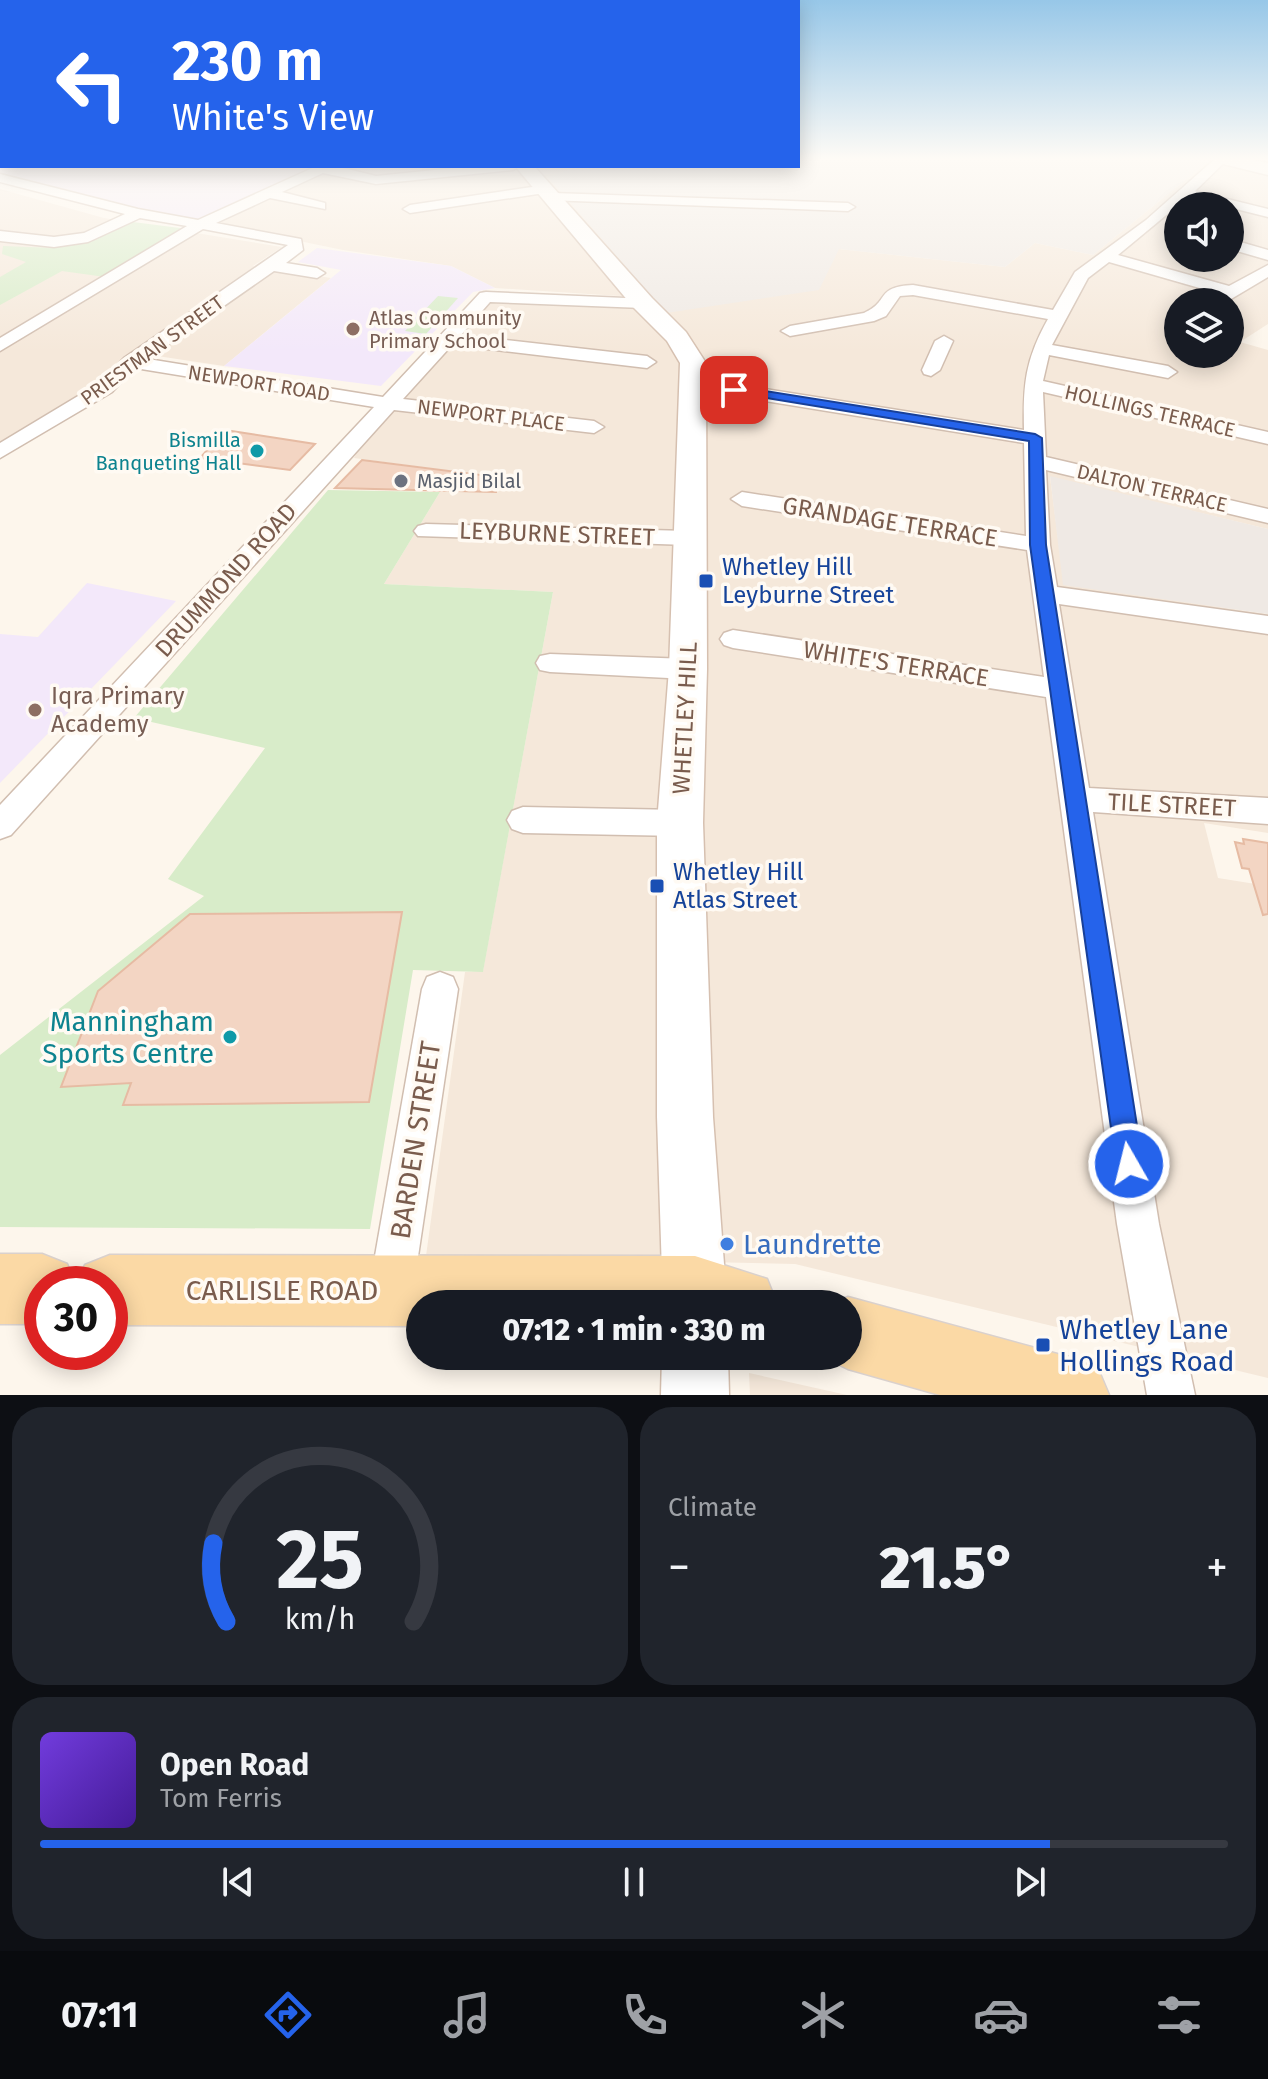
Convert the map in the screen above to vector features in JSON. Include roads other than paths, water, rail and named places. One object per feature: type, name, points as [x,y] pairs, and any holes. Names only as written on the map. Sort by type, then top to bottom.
[{"type":"main road","name":"WHETLEY HILL","points":[[575,223],[643,303],[677,337],[693,363],[688,669],[680,823],[685,1117],[703,1290]]},
{"type":"main road","points":[[0,1289],[24,1289]]},
{"type":"main road","name":"CARLISLE ROAD","points":[[128,1290],[406,1291]]},
{"type":"main road","points":[[862,1337],[1072,1395]]},
{"type":"main road","name":"WHETLEY HILL","points":[[695,1395],[698,1370]]},
{"type":"street","points":[[0,236],[54,242],[88,237],[117,223]]},
{"type":"street","points":[[196,223],[201,224]]},
{"type":"street","points":[[1159,223],[1081,275],[1041,348],[1033,384],[1038,545],[1138,1224],[1171,1395]]},
{"type":"street","points":[[0,346],[201,224]]},
{"type":"street","name":"PRIESTMAN STREET","points":[[0,452],[105,388],[131,362],[295,250],[296,242],[201,224]]},
{"type":"street","points":[[1244,248],[1268,255]]},
{"type":"street","points":[[1109,257],[1217,288]]},
{"type":"street","points":[[271,266],[317,273]]},
{"type":"street","points":[[1238,288],[1268,270]]},
{"type":"street","points":[[790,331],[868,317],[880,312],[895,291],[913,290],[1058,316]]},
{"type":"street","name":"DRUMMOND ROAD","points":[[0,826],[486,297],[643,303]]},
{"type":"street","points":[[447,339],[647,362]]},
{"type":"street","points":[[931,370],[944,341]]},
{"type":"street","points":[[1041,348],[1149,360],[1168,372]]},
{"type":"street","name":"NEWPORT ROAD","points":[[131,362],[387,403]]},
{"type":"street","name":"HOLLINGS TERRACE","points":[[1033,384],[1268,438]]},
{"type":"street","name":"DALTON TERRACE","points":[[734,390],[1036,449],[1268,516]]},
{"type":"street","name":"NEWPORT PLACE","points":[[387,403],[594,427]]},
{"type":"street","name":"GRANDAGE TERRACE","points":[[742,499],[1038,545]]},
{"type":"street","name":"LEYBURNE STREET","points":[[426,531],[688,538]]},
{"type":"street","points":[[1046,594],[1268,625]]},
{"type":"street","name":"WHITE'S TERRACE","points":[[733,639],[1059,689]]},
{"type":"street","points":[[550,663],[688,669]]},
{"type":"street","name":"TILE STREET","points":[[1076,799],[1268,811]]},
{"type":"street","points":[[523,820],[680,823]]},
{"type":"street","name":"BARDEN STREET","points":[[391,1290],[440,989]]},
{"type":"place","name":"Atlas Community Primary School","points":[[353,329]]},
{"type":"place","name":"Bismilla Banqueting Hall","points":[[257,451]]},
{"type":"place","name":"Masjid Bilal","points":[[401,481]]},
{"type":"place","name":"Whetley Hill Leyburne Street","points":[[706,581]]},
{"type":"place","name":"Iqra Primary Academy","points":[[35,710]]},
{"type":"place","name":"Whetley Hill Atlas Street","points":[[657,886]]},
{"type":"place","name":"Manningham Sports Centre","points":[[230,1037]]},
{"type":"place","name":"Laundrette","points":[[727,1244]]},
{"type":"place","name":"Whetley Lane Hollings Road","points":[[1043,1345]]}]
